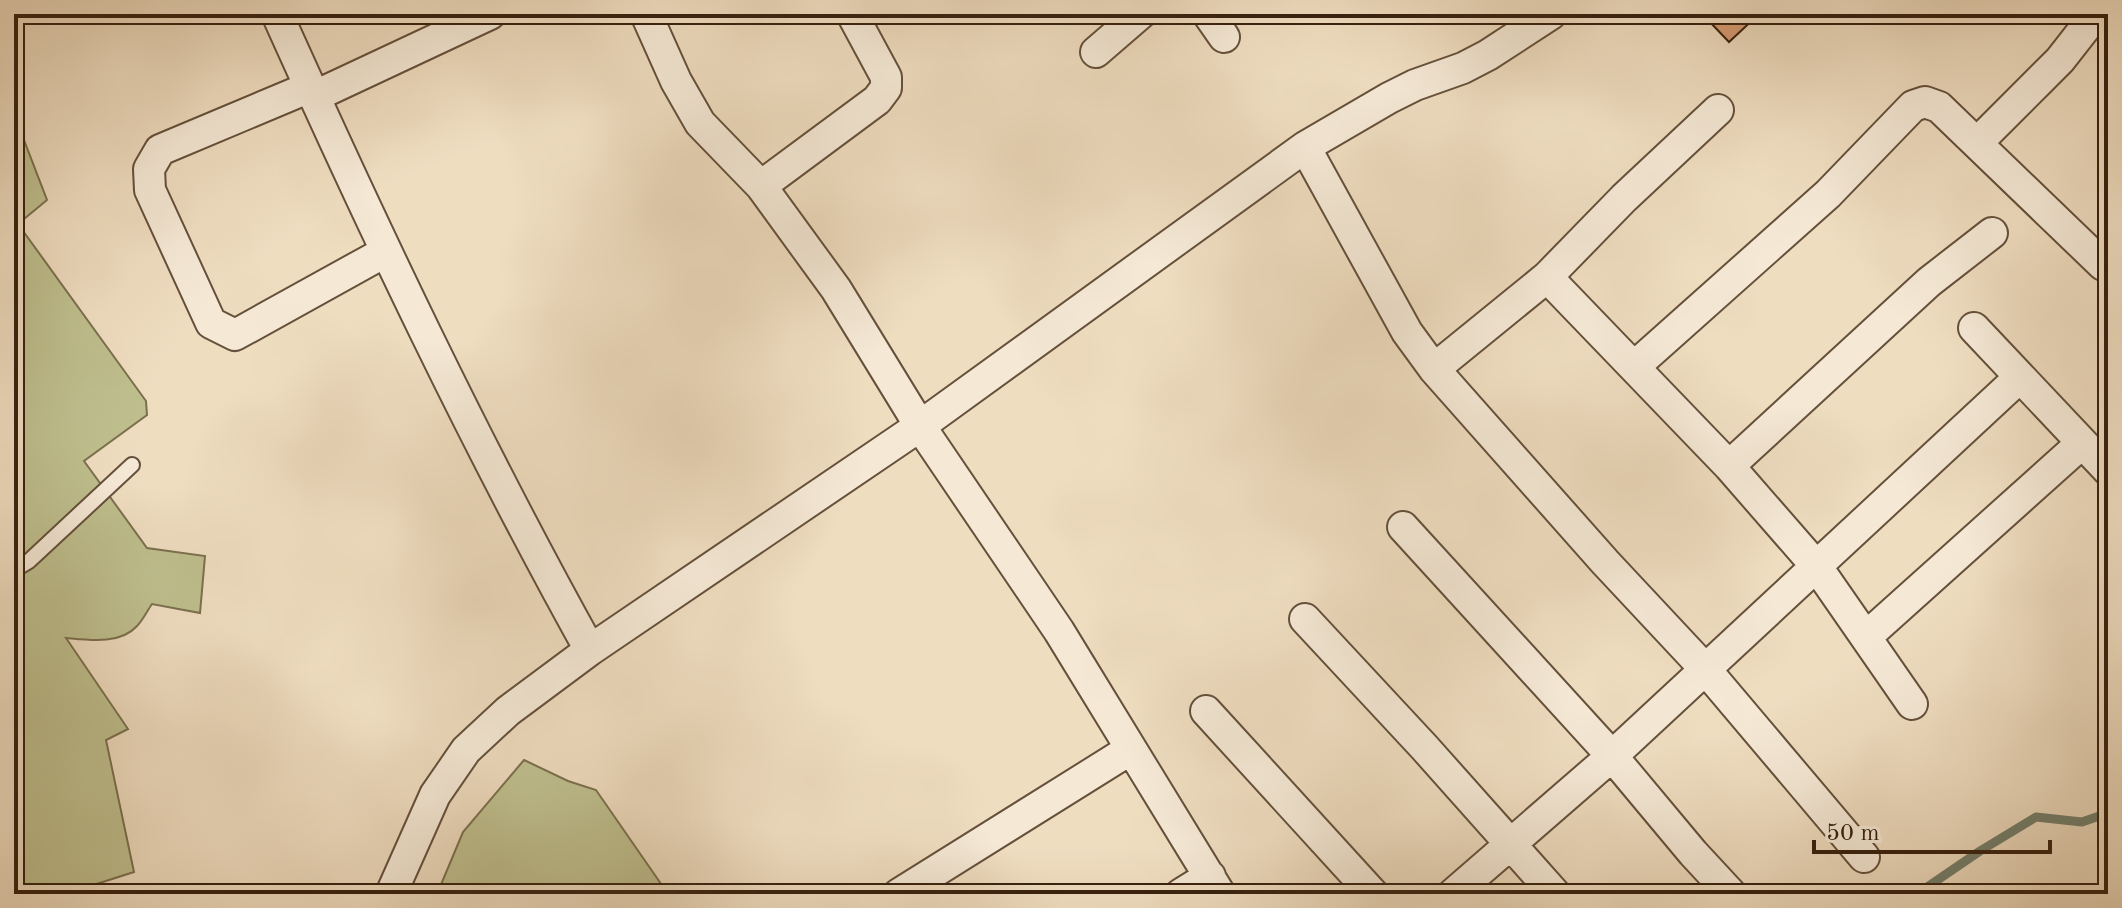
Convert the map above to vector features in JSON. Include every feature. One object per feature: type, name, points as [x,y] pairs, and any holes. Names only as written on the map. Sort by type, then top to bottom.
[{"type":"street","points":[[277,14],[385,252],[527,536],[590,650]]},
{"type":"street","points":[[385,252],[235,335],[211,323],[150,190],[149,169],[160,150],[312,92],[490,14]]},
{"type":"street","points":[[646,14],[676,81],[700,123],[761,186],[836,289],[920,426],[1059,631],[1215,885],[1181,894]]},
{"type":"street","points":[[761,186],[877,100],[886,88],[886,77],[852,14]]},
{"type":"street","points":[[1096,52],[1140,14]]},
{"type":"street","points":[[391,894],[435,795],[466,750],[508,711],[590,650],[920,426],[1305,147],[1389,98],[1488,55],[1551,14]]},
{"type":"street","points":[[1977,143],[2060,60],[2096,14]]},
{"type":"street","points":[[1634,367],[1828,194],[1913,106],[1925,102],[1939,107],[2103,265]]},
{"type":"street","points":[[1434,369],[1547,277],[1624,198],[1718,110]]},
{"type":"street","points":[[1305,147],[1407,332],[1434,369],[1595,551],[1706,670],[1864,857]]},
{"type":"street","points":[[1729,466],[1929,282],[1992,233]]},
{"type":"street","points":[[1547,277],[1729,466],[1817,567],[1912,704]]},
{"type":"street","points":[[1974,328],[2108,470]]},
{"type":"street","points":[[1453,894],[1612,756],[2020,377]]},
{"type":"street","points":[[1867,636],[2082,443]]},
{"type":"street","points":[[1403,527],[1612,756],[1731,894]]},
{"type":"street","points":[[1305,619],[1555,894]]},
{"type":"street","points":[[1206,711],[1373,894]]},
{"type":"street","points":[[899,894],[1131,749]]},
{"type":"lane","points":[[14,570],[29,561],[132,465]]},
{"type":"green space","points":[[14,114],[47,200],[18,224],[146,401],[147,415],[84,461],[147,548],[205,556],[200,613],[152,604],[137,626],[122,636],[103,640],[66,638],[128,729],[106,740],[134,872],[84,888],[86,894],[14,894]]},
{"type":"green space","points":[[524,760],[568,781],[596,790],[668,894],[437,894],[463,832]]},
{"type":"building","points":[[1715,14],[1759,14],[1729,42],[1708,20]]},
{"type":"waterway","points":[[1917,894],[2036,817],[2082,822],[2108,813]]}]
